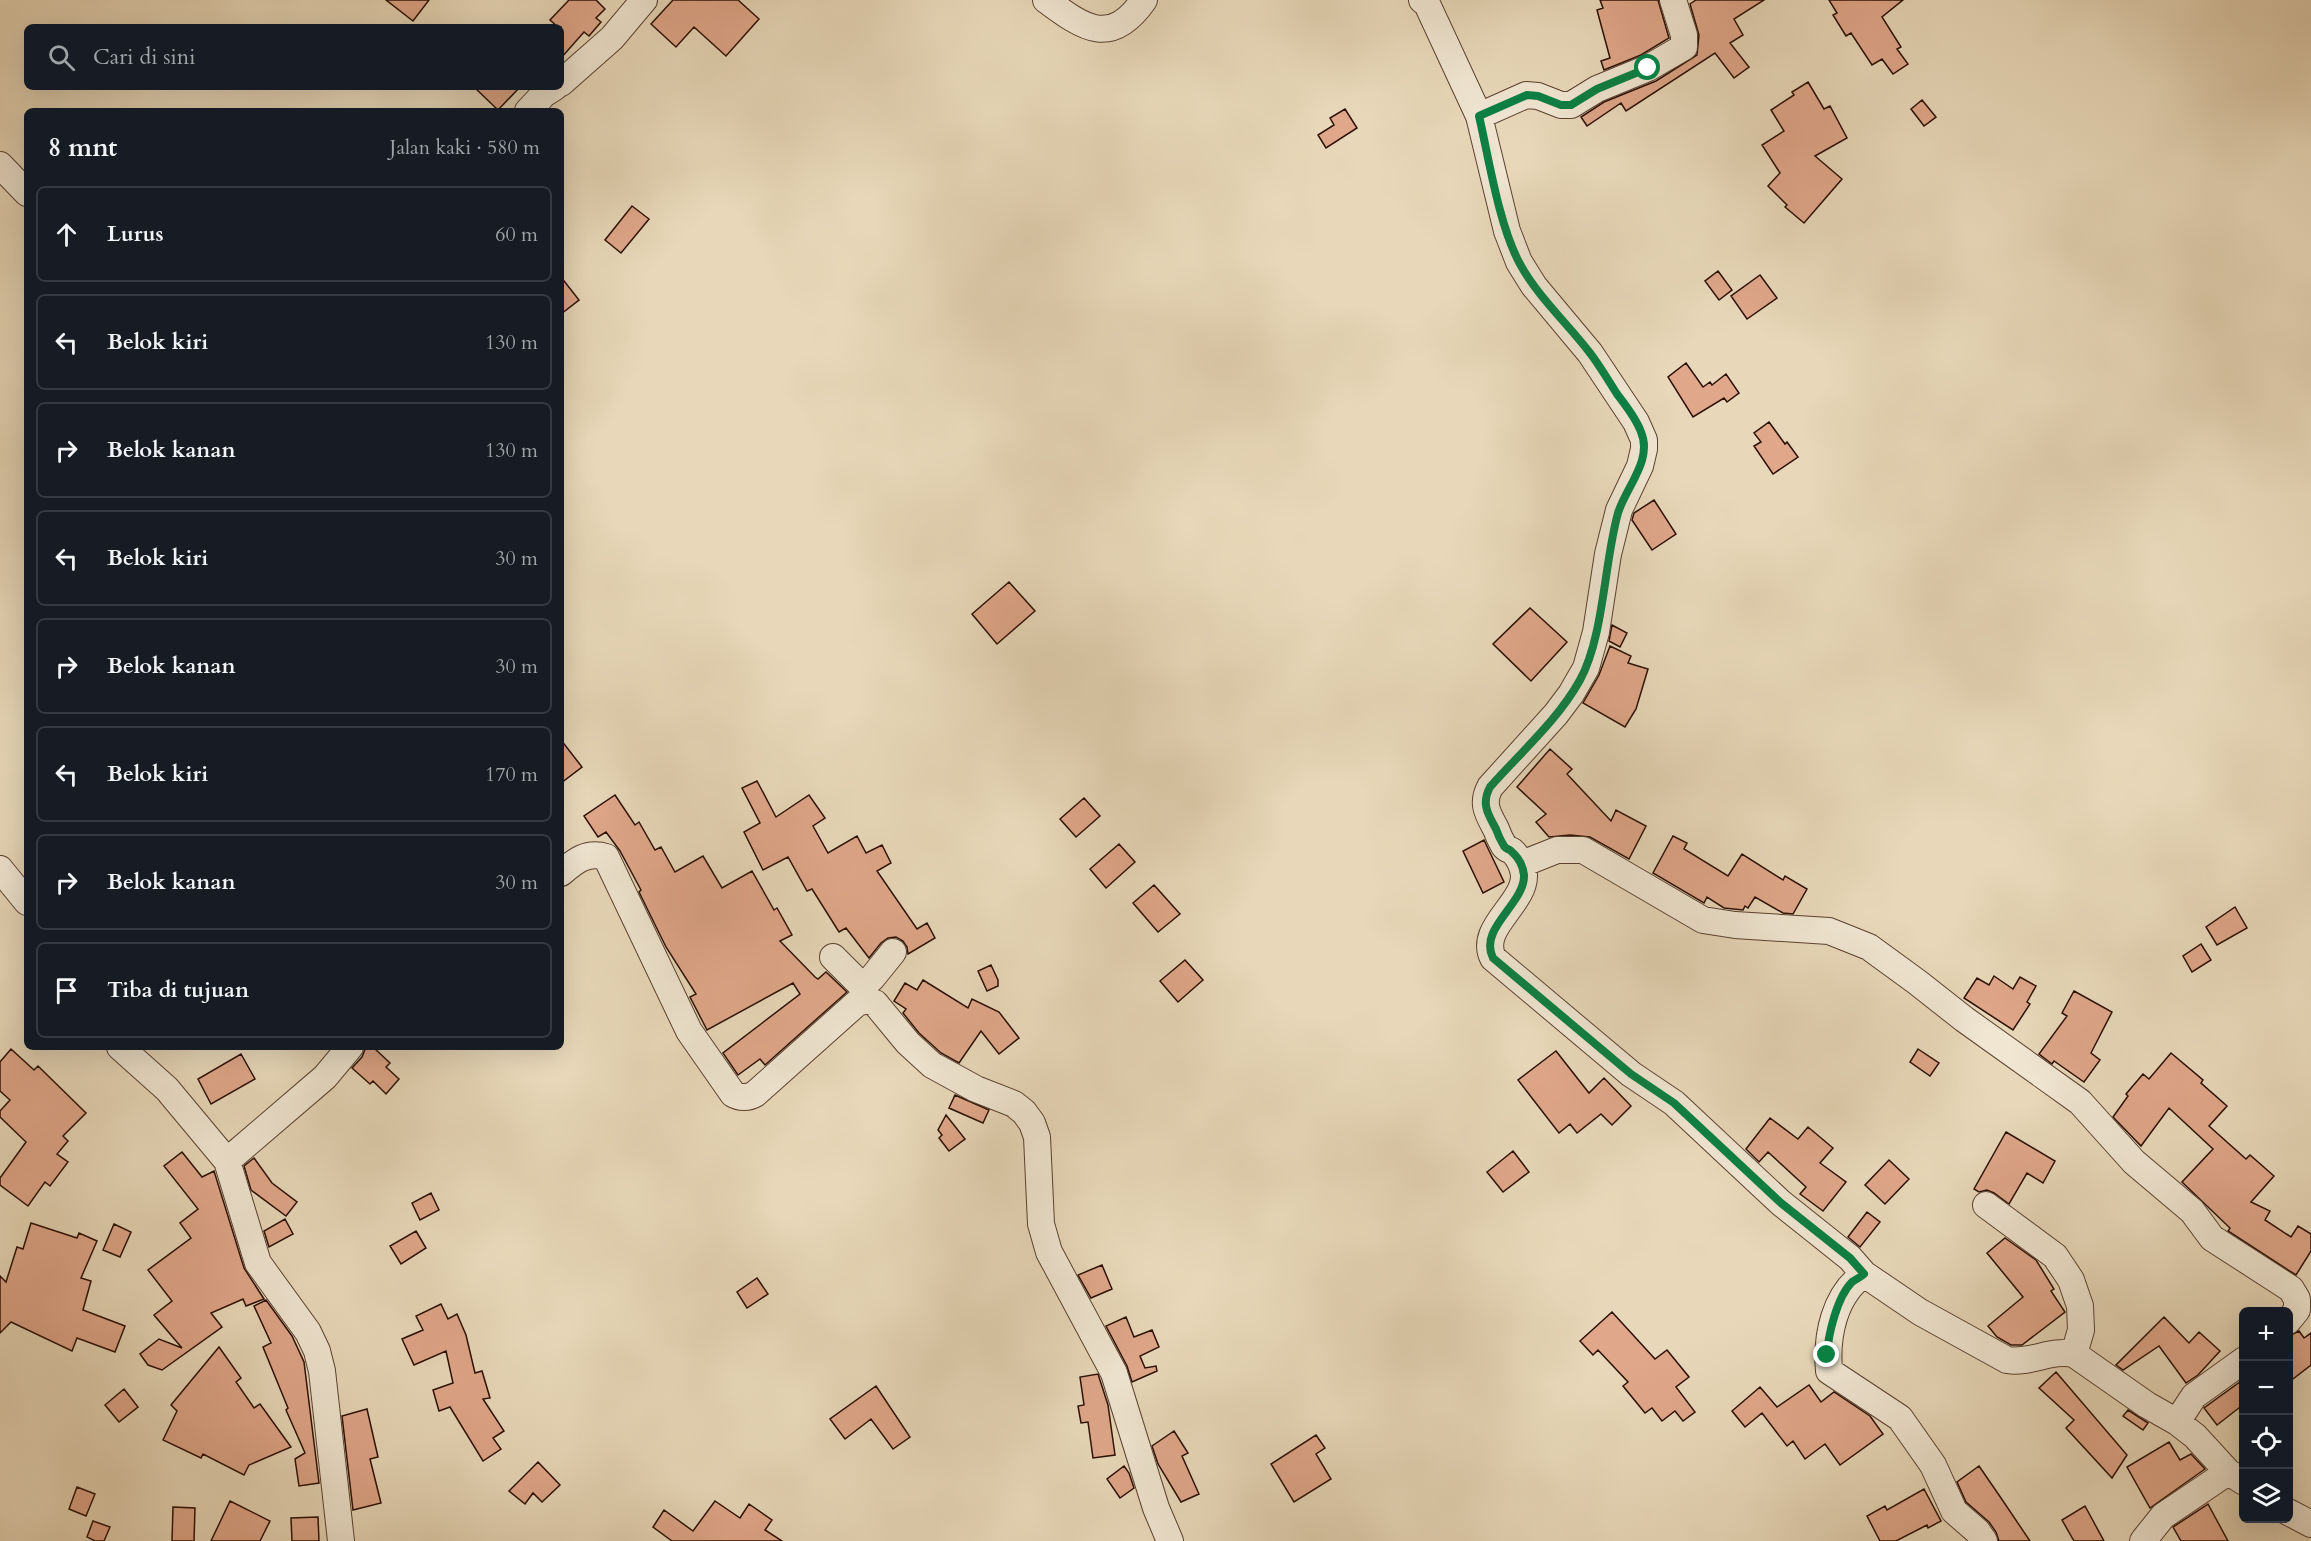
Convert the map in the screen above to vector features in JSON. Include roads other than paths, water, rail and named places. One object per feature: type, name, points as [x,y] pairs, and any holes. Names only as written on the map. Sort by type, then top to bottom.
[{"type":"street","points":[[564,80],[612,38],[644,0]]},
{"type":"street","points":[[1046,0],[1088,27],[1111,30],[1132,18],[1144,0]]},
{"type":"street","points":[[1422,0],[1427,4],[1479,116],[1507,231],[1519,262],[1534,286],[1590,353],[1636,422],[1644,440],[1640,466],[1619,510],[1608,554],[1596,632],[1586,669],[1556,714],[1490,787],[1486,795],[1485,808],[1488,816],[1505,847],[1522,864],[1523,880],[1490,941],[1490,952],[1493,958],[1631,1074],[1674,1103],[1781,1203],[1850,1258],[1864,1274],[1929,1318],[2007,1360],[2018,1361],[2060,1352],[2074,1354],[2177,1422],[2195,1436],[2236,1477],[2163,1516],[2143,1541]]},
{"type":"street","points":[[1479,116],[1527,95],[1538,96],[1561,105],[1571,105],[1597,89],[1648,68],[1684,47],[1684,35],[1673,0]]},
{"type":"street","points":[[531,108],[550,90]]},
{"type":"street","points":[[0,165],[24,191]]},
{"type":"street","points":[[1522,864],[1557,850],[1583,850],[1703,920],[1735,925],[1829,931],[1869,947],[2080,1102],[2134,1162],[2192,1211],[2212,1238],[2291,1289],[2297,1299],[2297,1310],[2293,1316]]},
{"type":"street","points":[[564,870],[576,860],[588,855],[606,857],[689,1031],[733,1094],[737,1096],[748,1097],[755,1094],[856,1004],[872,978],[893,952]]},
{"type":"street","points":[[0,869],[24,898]]},
{"type":"street","points":[[833,957],[908,1043],[932,1065],[976,1089],[1014,1104],[1032,1123],[1037,1137],[1041,1224],[1049,1252],[1114,1374],[1156,1508],[1170,1541]]},
{"type":"street","points":[[123,1050],[167,1089],[227,1161],[258,1263],[308,1332],[317,1351],[322,1371],[341,1541]]},
{"type":"street","points":[[227,1161],[325,1077],[348,1050]]},
{"type":"street","points":[[1986,1204],[2055,1256],[2071,1280],[2080,1306],[2081,1330],[2074,1354]]},
{"type":"street","points":[[1864,1274],[1851,1283],[1838,1305],[1828,1345],[1829,1371],[1900,1418],[1932,1465],[1954,1511],[1977,1531],[1984,1541]]},
{"type":"street","points":[[2177,1422],[2194,1396],[2243,1361]]},
{"type":"street","points":[[2293,1514],[2311,1524]]}]
